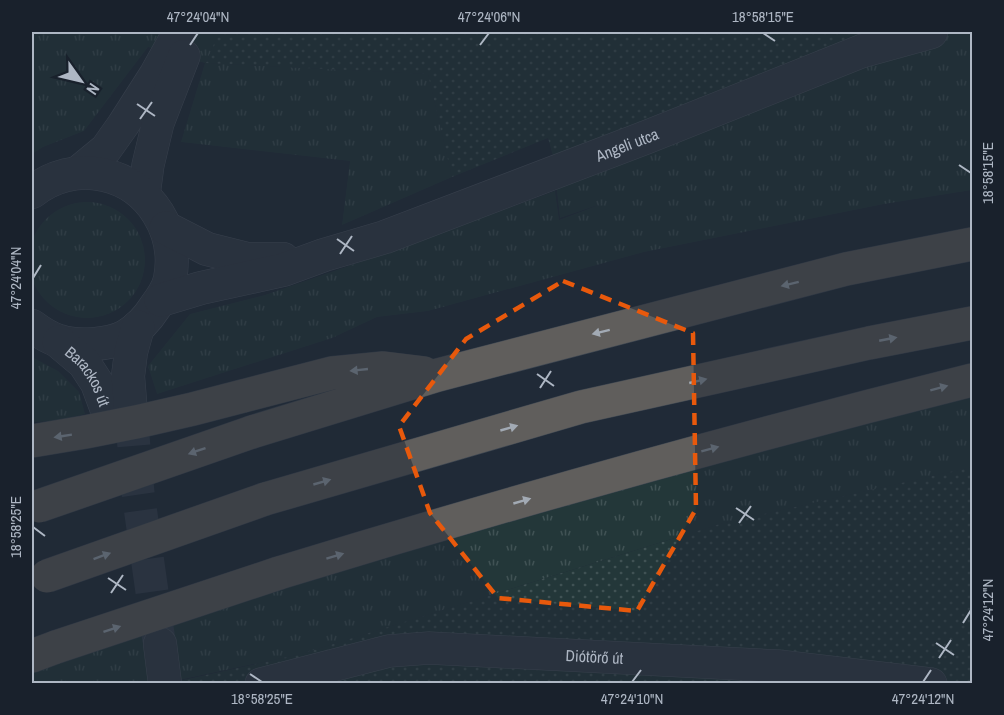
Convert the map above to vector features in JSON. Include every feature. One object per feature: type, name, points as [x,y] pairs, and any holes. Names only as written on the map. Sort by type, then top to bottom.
[{"type":"highway","points":[[35,507],[252,432],[438,375],[846,269],[972,244]]},
{"type":"highway","points":[[39,579],[265,499],[581,407],[868,342],[972,323]]},
{"type":"highway","points":[[32,441],[94,431],[207,406],[332,373],[383,368],[438,375]]},
{"type":"highway","points":[[44,652],[279,573],[456,519],[972,380]]},
{"type":"street","points":[[78,172],[106,149],[155,75],[179,32]]},
{"type":"street","points":[[144,195],[158,123],[194,32]]},
{"type":"street","name":"Angeli utca","points":[[160,300],[201,288],[283,270],[384,237],[658,133],[862,51],[931,32]]},
{"type":"street","points":[[32,192],[40,185],[78,172],[96,173],[130,184],[144,195],[157,211],[166,228],[171,256],[170,281],[160,300],[150,315],[124,337],[96,344],[75,345],[39,330]]},
{"type":"street","name":"Angeli utca","points":[[166,228],[207,249],[247,259],[285,259],[324,255]]},
{"type":"street","name":"Barackos út","points":[[39,330],[84,363],[120,416],[131,352],[138,327]]},
{"type":"street","points":[[159,644],[165,684]]},
{"type":"street","name":"Diótörő út","points":[[261,684],[389,651],[429,648],[780,675],[931,684]]},
{"type":"highlighted area","points":[[563,281],[693,333],[696,509],[637,611],[498,598],[430,513],[399,426],[466,339]]},
{"type":"green space","points":[[32,32],[219,32],[206,63],[428,74],[452,177],[342,225],[350,161],[181,142],[205,63],[148,47],[84,131],[43,147],[32,154]]},
{"type":"green space","points":[[219,32],[884,32],[553,156],[548,138],[452,177],[428,74],[206,63]]},
{"type":"green space","points":[[884,32],[972,32],[972,190],[884,204],[644,252],[428,311],[377,317],[332,338],[157,394],[148,366],[190,314],[265,295],[555,191],[559,220],[604,203],[560,218],[553,156]]},
{"type":"green space","points":[[87,202],[109,206],[128,219],[141,238],[145,260],[141,282],[128,301],[109,314],[87,318],[65,314],[46,301],[33,282],[29,260],[33,238],[46,219],[65,206]]},
{"type":"green space","points":[[32,357],[58,371],[79,392],[85,414],[55,421],[32,422]]},
{"type":"green space","points":[[972,395],[972,467],[720,524],[301,654],[165,683],[32,684],[32,670],[443,534],[865,418]]},
{"type":"green space","points":[[972,467],[972,683],[165,684],[301,654],[720,524]]},
{"type":"tunnel","points":[[131,413],[138,493],[159,641]]}]
